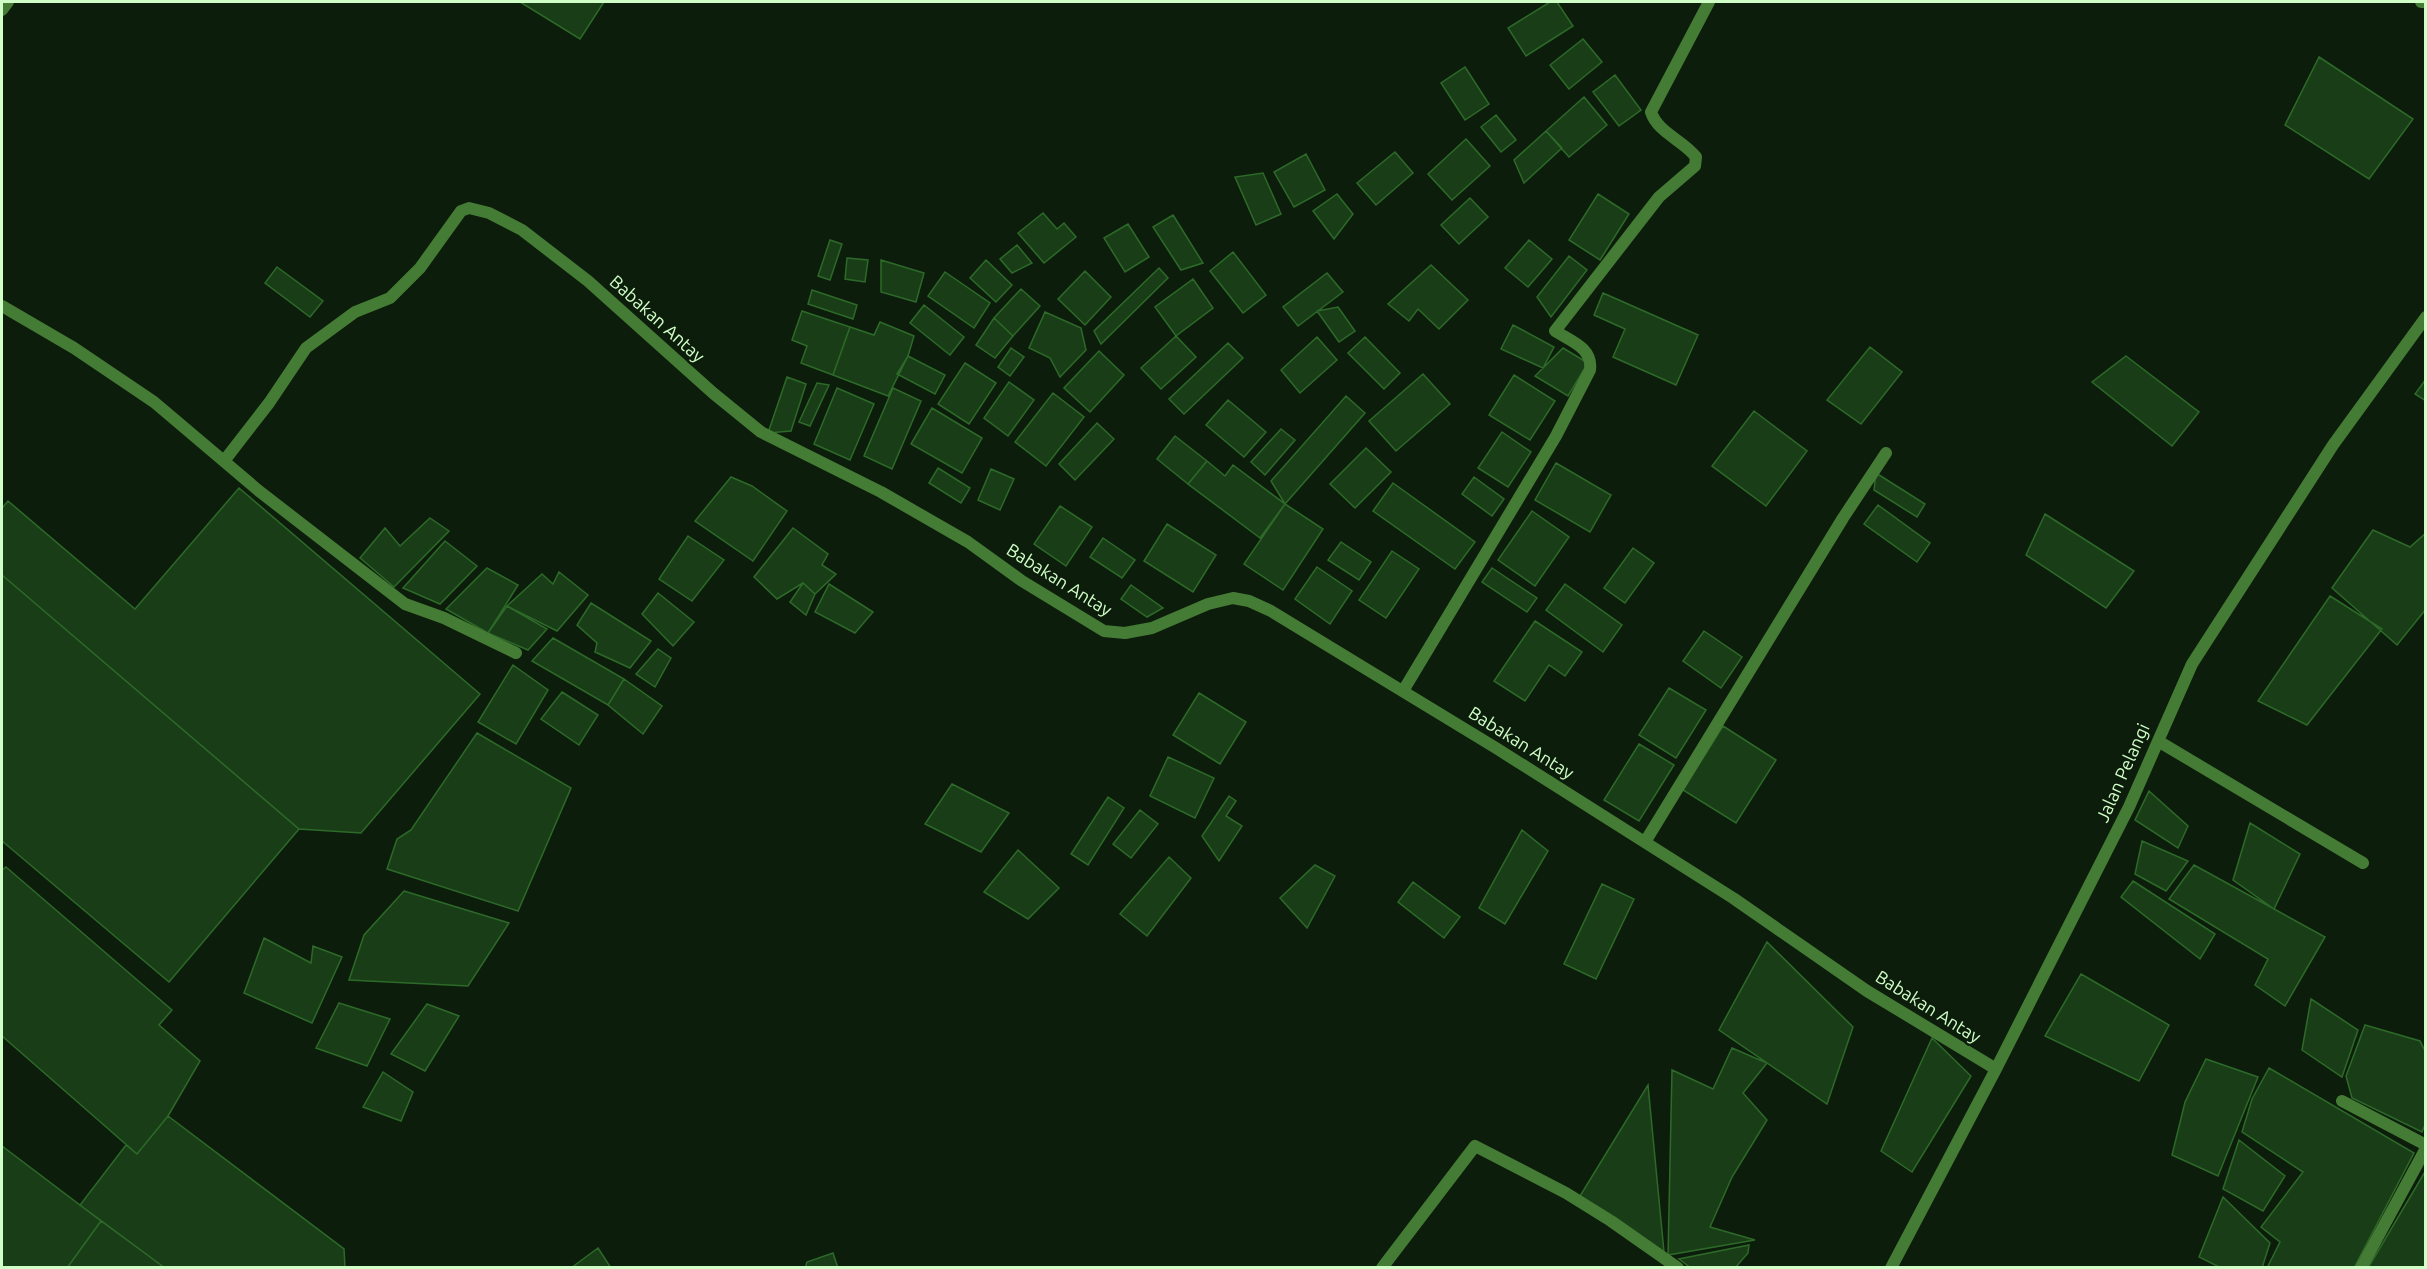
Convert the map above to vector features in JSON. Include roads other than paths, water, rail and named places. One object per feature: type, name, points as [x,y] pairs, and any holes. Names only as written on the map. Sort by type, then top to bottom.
[{"type":"street","points":[[2,10],[8,2]]},
{"type":"street","points":[[1403,691],[1556,436],[1590,370],[1591,359],[1587,351],[1555,332],[1659,197],[1695,166],[1696,157],[1691,150],[1657,124],[1651,112],[1709,2]]},
{"type":"street","name":"Babakan Antay","points":[[224,461],[269,403],[306,348],[355,312],[390,298],[420,268],[461,211],[469,208],[477,210],[505,220],[522,230],[588,282],[713,393],[761,432],[881,492],[968,542],[1022,581],[1104,631],[1125,633],[1152,628],[1208,604],[1233,598],[1249,601],[1271,611],[1645,842],[1733,898],[1868,991],[1996,1070]]},
{"type":"street","points":[[2,306],[74,348],[154,402],[259,491],[405,604],[444,618],[516,653]]},
{"type":"street","name":"Jalan Pelangi","points":[[1891,1268],[1996,1070],[2129,807],[2192,664],[2333,445],[2426,317]]},
{"type":"street","points":[[1645,842],[1843,518],[1886,453]]},
{"type":"street","points":[[2158,741],[2363,863]]},
{"type":"street","points":[[2342,1101],[2426,1147],[2361,1268]]},
{"type":"street","points":[[1382,1268],[1475,1146],[1566,1193],[1678,1268]]}]
